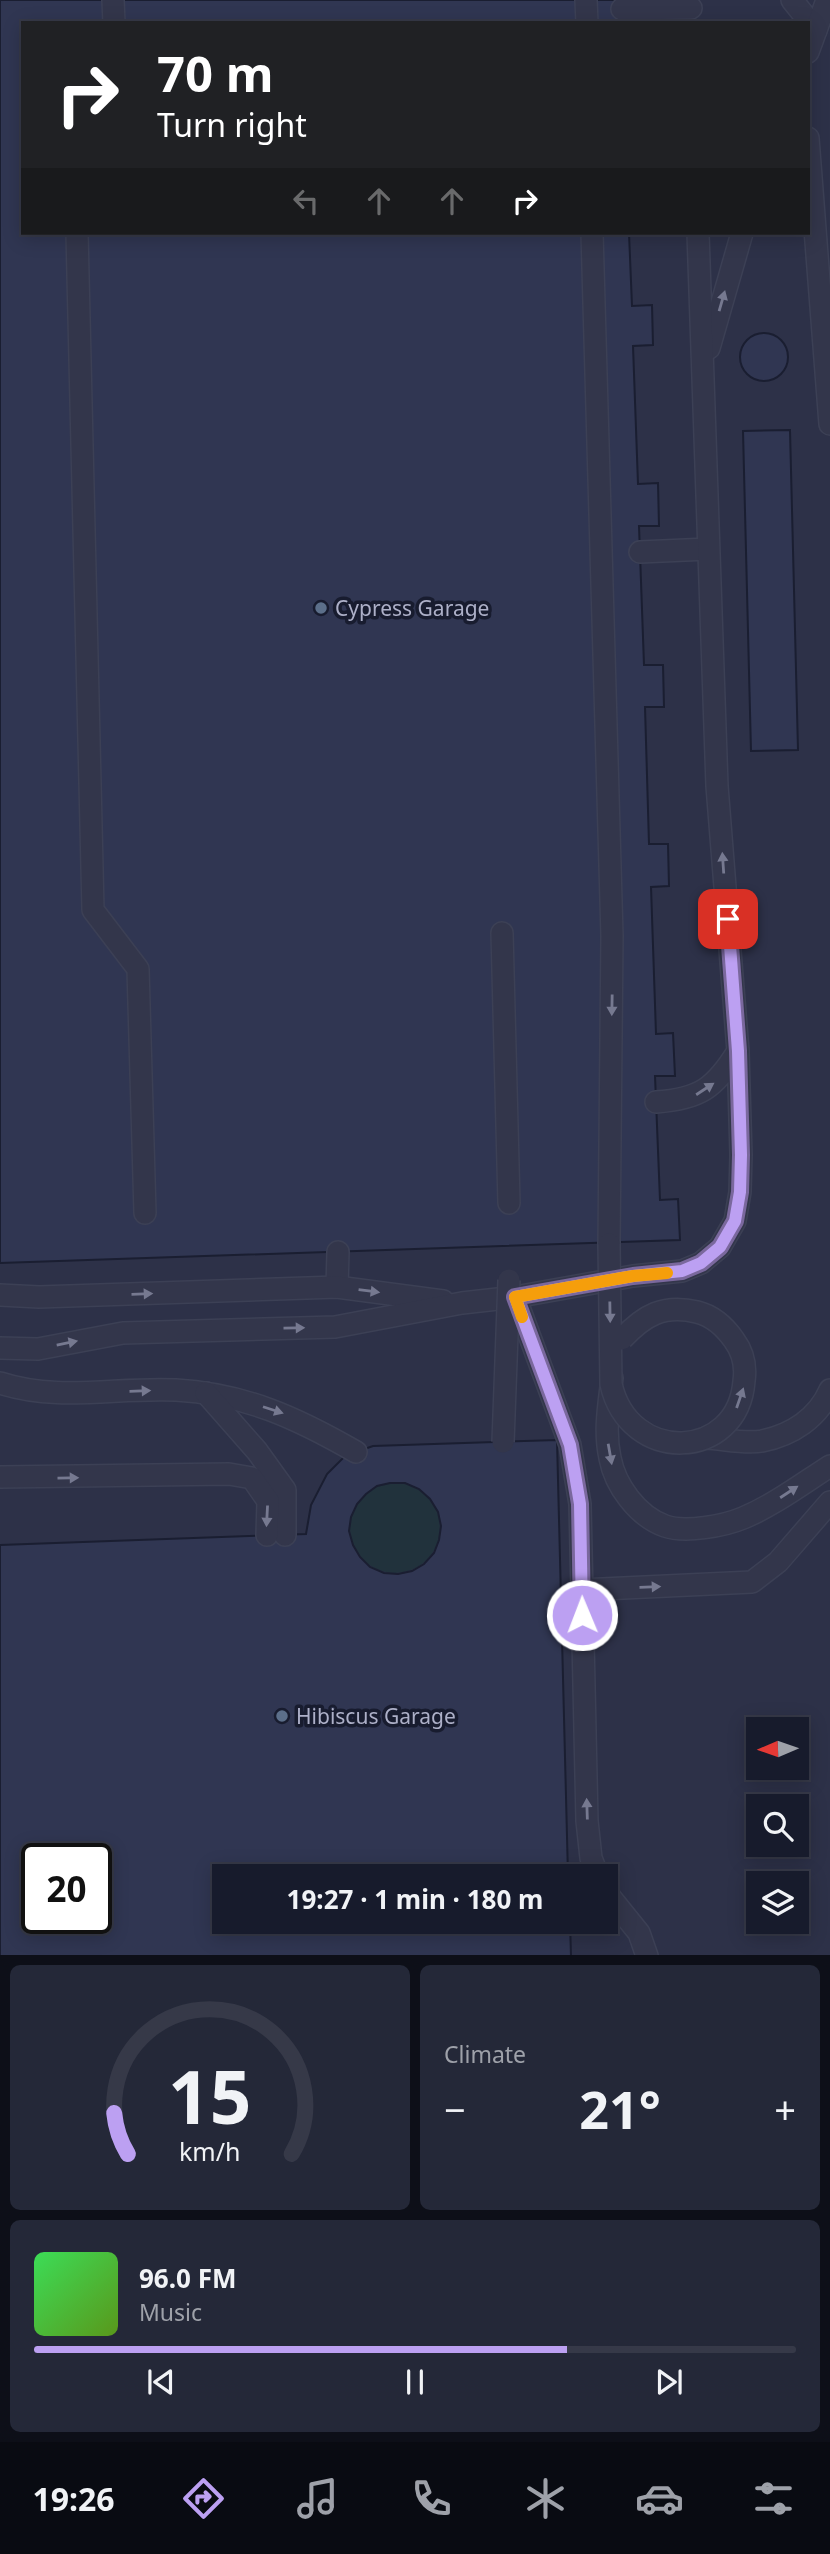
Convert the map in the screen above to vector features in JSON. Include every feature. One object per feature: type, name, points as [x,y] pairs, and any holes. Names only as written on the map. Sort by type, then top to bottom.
[{"type":"street","points":[[113,0],[114,21]]},
{"type":"street","points":[[586,0],[587,21]]},
{"type":"street","points":[[792,0],[810,21]]},
{"type":"street","points":[[810,47],[827,0]]},
{"type":"street","points":[[622,9],[691,10]]},
{"type":"street","points":[[810,22],[817,30]]},
{"type":"street","points":[[810,164],[830,424]]},
{"type":"street","points":[[77,235],[93,910],[138,969],[145,1213]]},
{"type":"street","points":[[592,235],[612,936],[609,1244],[611,1384],[625,1417],[642,1433],[674,1443],[706,1438],[760,1441],[785,1434],[814,1417],[830,1390]]},
{"type":"street","points":[[0,1348],[38,1349],[124,1333],[335,1327],[462,1303],[512,1289],[682,1271],[701,1263],[720,1247],[735,1221],[740,1192],[738,1051],[717,786],[698,235]]},
{"type":"street","points":[[703,367],[741,235]]},
{"type":"street","points":[[640,552],[708,549]]},
{"type":"street","points":[[502,933],[509,1203]]},
{"type":"street","points":[[656,1102],[682,1100],[698,1095],[724,1073],[738,1051]]},
{"type":"street","points":[[337,1287],[338,1252]]},
{"type":"street","points":[[0,1295],[39,1297],[337,1287],[462,1303]]},
{"type":"street","points":[[503,1442],[512,1289]]},
{"type":"street","points":[[512,1289],[570,1445],[580,1504],[587,1821],[593,1864]]},
{"type":"street","points":[[706,1438],[725,1425],[739,1405],[745,1370],[739,1347],[725,1328],[706,1314],[682,1308],[659,1312],[638,1322],[622,1339],[613,1364],[606,1430],[610,1459],[619,1485],[640,1511],[665,1526],[701,1529],[742,1519],[779,1499],[830,1465]]},
{"type":"street","points":[[0,1383],[27,1391],[56,1394],[175,1390],[206,1394],[280,1412],[315,1428],[356,1452]]},
{"type":"street","points":[[0,1477],[229,1474],[252,1478],[268,1501],[276,1535],[285,1490],[257,1451],[206,1394]]},
{"type":"street","points":[[582,1590],[752,1582],[778,1562],[830,1502]]},
{"type":"street","points":[[618,1907],[639,1933],[647,1955]]},
{"type":"shaded area","points":[[0,0],[830,0],[830,1955],[0,1955]]},
{"type":"shaded area","points":[[386,1483],[404,1483],[420,1490],[433,1503],[440,1519],[440,1537],[433,1553],[420,1566],[404,1573],[386,1573],[370,1566],[357,1553],[350,1537],[350,1519],[357,1503],[370,1490]]},
{"type":"building","name":"Cypress Garage","points":[[0,0],[622,0],[622,21],[21,21],[21,235],[629,235],[632,306],[652,305],[653,345],[633,346],[638,484],[658,483],[659,526],[639,526],[644,665],[663,665],[664,707],[645,707],[649,844],[668,844],[669,886],[651,887],[656,1034],[673,1033],[675,1076],[655,1076],[660,1200],[678,1199],[680,1240],[0,1263]]},
{"type":"building","points":[[764,333],[781,340],[788,357],[781,374],[764,381],[747,374],[740,357],[747,340]]},
{"type":"building","points":[[790,430],[798,750],[751,751],[743,431]]},
{"type":"building","name":"Hibiscus Garage","points":[[557,1440],[568,1864],[212,1864],[212,1934],[570,1934],[571,1955],[0,1955],[0,1545],[306,1534],[311,1505],[327,1474],[345,1456],[373,1446]],"holes":[[[405,1483],[419,1489],[430,1499],[438,1512],[441,1526],[434,1553],[424,1564],[412,1571],[384,1573],[370,1567],[360,1557],[349,1531],[357,1504],[377,1486]]]},
{"type":"slow traffic","points":[[522,1317],[515,1297],[633,1276],[667,1273]]},
{"type":"place","name":"Cypress Garage","points":[[321,608]]},
{"type":"place","name":"Hibiscus Garage","points":[[282,1716]]},
{"type":"route","points":[[582,1615],[580,1504],[570,1445],[515,1297],[633,1276],[682,1271],[701,1263],[720,1247],[735,1221],[740,1192],[741,1155],[738,1051],[728,919]]}]
